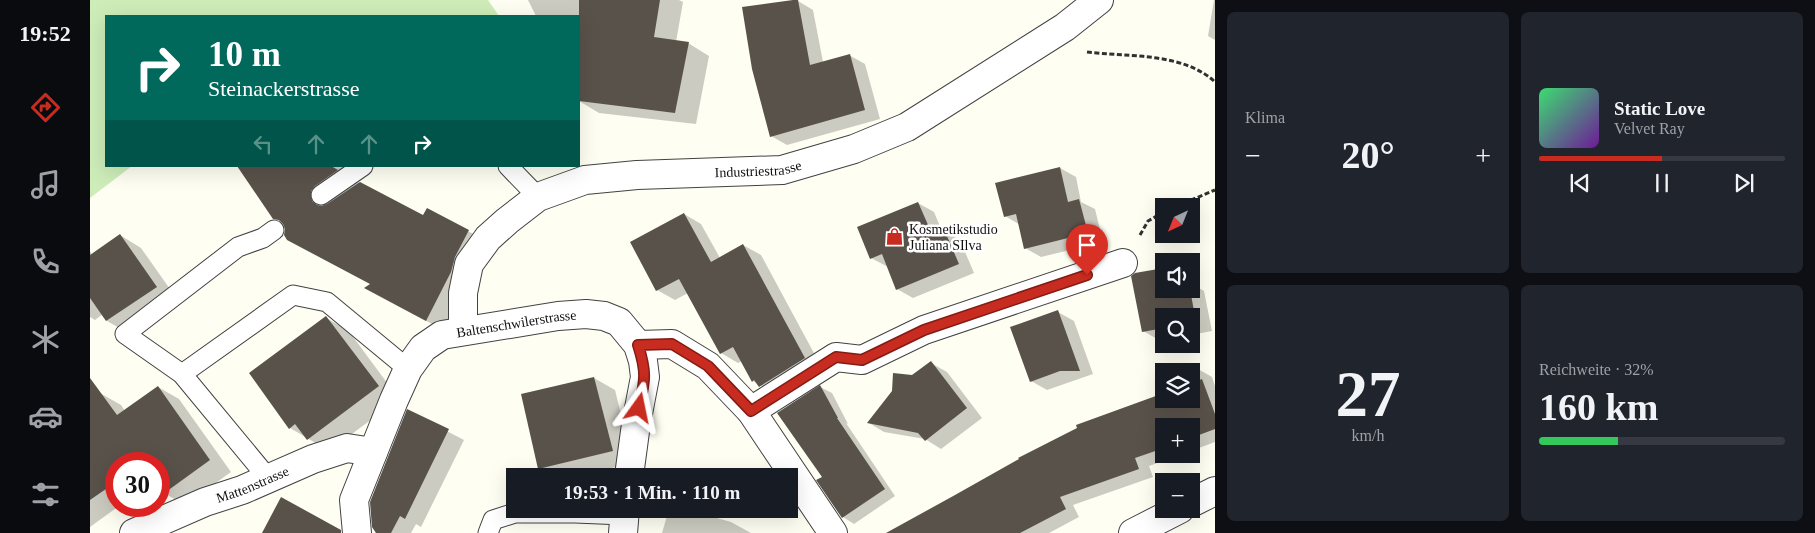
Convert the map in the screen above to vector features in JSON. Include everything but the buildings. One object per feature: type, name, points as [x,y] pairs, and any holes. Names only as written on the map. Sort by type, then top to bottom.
[{"type":"street","name":"Industriestrasse","points":[[463,331],[463,293],[469,264],[488,238],[538,198],[585,180],[637,175],[782,170],[854,149],[907,127],[1065,27],[1099,0]]},
{"type":"street","points":[[751,411],[836,357],[862,360],[924,330],[1123,263]]},
{"type":"street","name":"Baltenschwilerstrasse","points":[[357,533],[354,500],[408,369],[423,348],[442,335],[586,314],[604,316],[619,322],[638,345],[645,377],[630,468]]},
{"type":"street","points":[[638,345],[672,344],[708,366],[751,411],[833,533]]},
{"type":"street","name":"Mattenstrasse","points":[[134,533],[205,502],[242,490],[313,459],[347,448],[373,452]]},
{"type":"street","points":[[1200,498],[1215,491]]},
{"type":"street","points":[[1133,533],[1162,518]]},
{"type":"lane","points":[[321,195],[362,167]]},
{"type":"lane","points":[[509,167],[538,198]]},
{"type":"lane","points":[[268,478],[182,374],[125,334],[238,248],[263,238],[274,230]]},
{"type":"lane","points":[[182,374],[293,295],[327,302],[408,369]]},
{"type":"lane","points":[[488,533],[493,520],[515,513],[575,513],[624,519]]},
{"type":"path","points":[[1065,27],[1087,52],[1161,58],[1192,67],[1215,82]]},
{"type":"path","points":[[1196,198],[1215,190]]},
{"type":"path","points":[[1148,221],[1155,217]]},
{"type":"green space","points":[[90,0],[488,0],[498,15],[105,15],[105,167],[131,167],[90,198]]},
{"type":"place","name":"Kosmetikstudio Juliana SIlva","points":[[895,237]]},
{"type":"route","points":[[639,408],[645,377],[638,345],[672,344],[708,366],[751,411],[836,357],[862,360],[924,330],[1087,275]]}]
